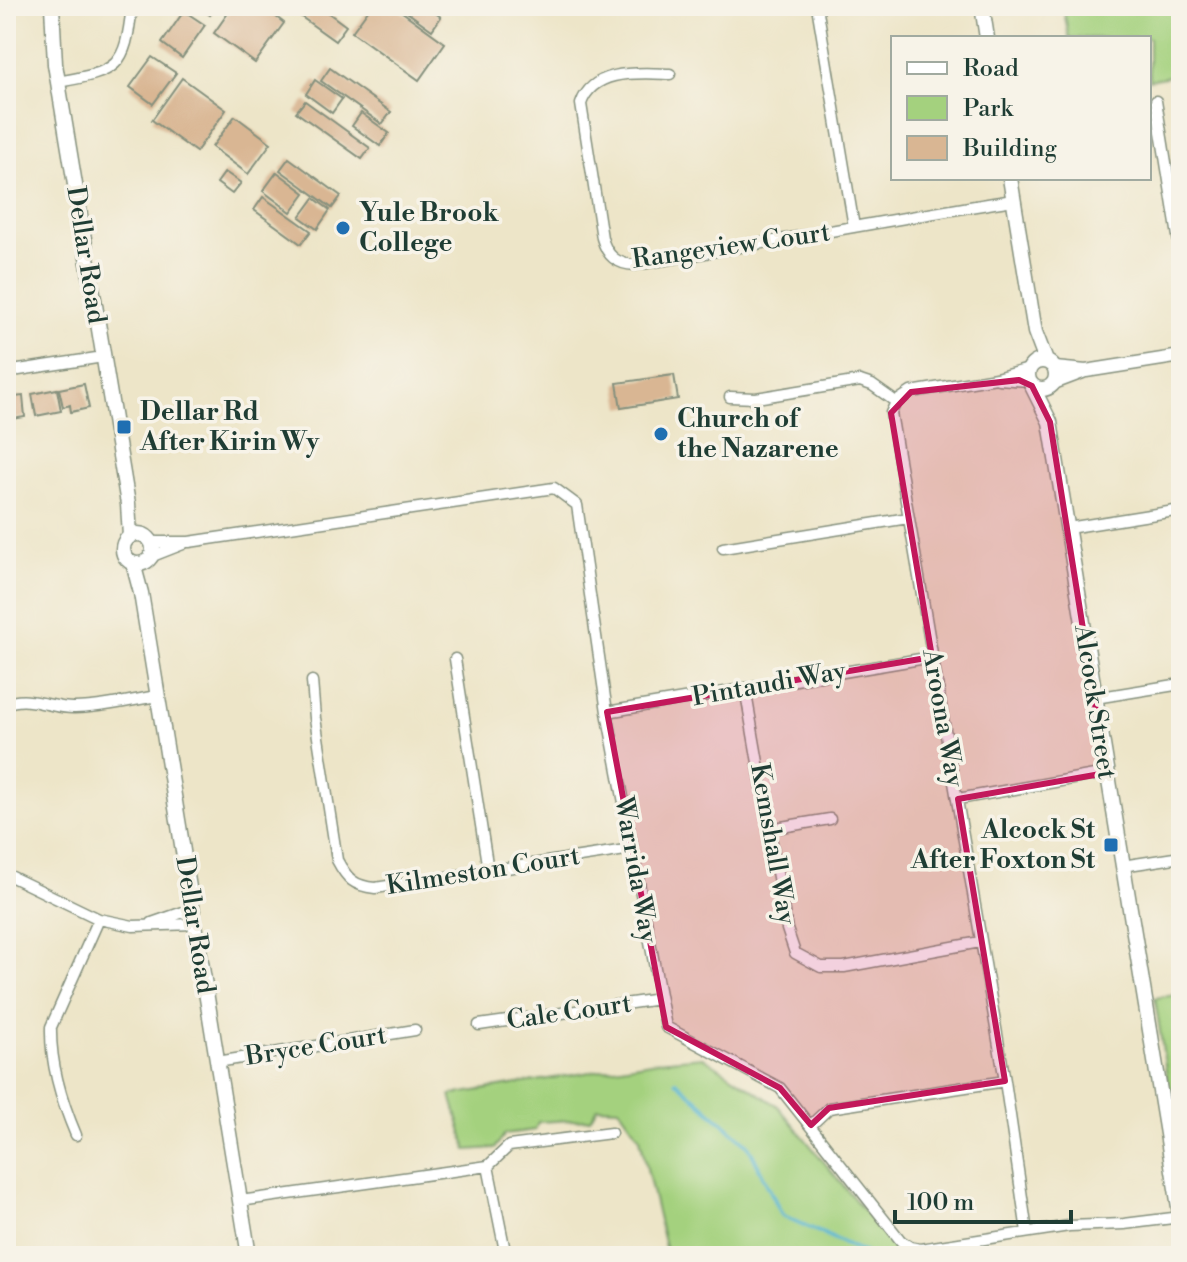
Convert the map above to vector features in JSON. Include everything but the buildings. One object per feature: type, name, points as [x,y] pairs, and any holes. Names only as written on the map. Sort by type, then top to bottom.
[{"type":"main road","name":"Dellar Road","points":[[52,6],[58,82],[128,504],[142,549],[141,593],[249,1256]]},
{"type":"main road","points":[[982,6],[987,36]]},
{"type":"main road","name":"Alcock Street","points":[[1010,180],[1035,332],[1052,374],[1050,422],[1181,1218]]},
{"type":"main road","name":"Alcock Street","points":[[1035,332],[1030,376],[1050,422]]},
{"type":"main road","points":[[1035,362],[1052,374],[1044,389],[1030,376],[1035,362]]},
{"type":"street","points":[[58,82],[101,74],[114,67],[122,56],[132,6]]},
{"type":"street","points":[[817,6],[854,227]]},
{"type":"street","name":"Rangeview Court","points":[[670,74],[638,73],[602,79],[588,89],[581,104],[602,238],[612,258],[623,264],[635,265],[1013,200]]},
{"type":"street","points":[[1156,101],[1181,255]]},
{"type":"street","points":[[1052,374],[1181,356]]},
{"type":"street","points":[[6,372],[103,357]]},
{"type":"street","points":[[730,397],[756,398],[860,381],[872,385],[896,402],[911,392],[996,378],[1030,376]]},
{"type":"street","name":"Aroona Way","points":[[896,402],[891,413],[1005,1081],[1027,1232]]},
{"type":"street","name":"Warrida Way","points":[[142,549],[554,488],[577,505],[607,712],[666,1027],[780,1088],[901,1241],[910,1247],[920,1249],[1069,1226],[1181,1218]]},
{"type":"street","points":[[1068,528],[1181,510]]},
{"type":"street","points":[[723,548],[908,518]]},
{"type":"street","name":"Pintaudi Way","points":[[607,712],[932,657]]},
{"type":"street","points":[[455,659],[488,870]]},
{"type":"street","name":"Kilmeston Court","points":[[312,681],[337,860],[348,880],[375,888],[632,849]]},
{"type":"street","points":[[1095,698],[1181,684]]},
{"type":"street","name":"Kemshall Way","points":[[745,688],[787,929],[795,953],[821,967],[844,967],[980,942]]},
{"type":"street","points":[[6,704],[37,702],[75,709],[158,696]]},
{"type":"street","points":[[958,799],[1106,773]]},
{"type":"street","points":[[769,829],[830,819]]},
{"type":"street","points":[[1122,866],[1181,857]]},
{"type":"street","points":[[6,874],[99,919],[133,926],[193,917]]},
{"type":"street","points":[[76,1135],[62,1102],[51,1027],[99,919]]},
{"type":"street","name":"Cale Court","points":[[479,1025],[659,999]]},
{"type":"street","name":"Bryce Court","points":[[217,1062],[415,1030]]},
{"type":"street","points":[[811,1125],[829,1108],[1005,1081]]},
{"type":"street","points":[[240,1201],[488,1166],[509,1146],[611,1133]]},
{"type":"street","points":[[488,1166],[506,1256]]},
{"type":"highlighted area","points":[[1019,380],[1032,386],[1050,422],[1106,773],[958,799],[1005,1081],[829,1108],[811,1125],[780,1088],[666,1027],[607,712],[932,657],[891,413],[911,392]]},
{"type":"green space","points":[[1063,6],[1181,6],[1181,74],[1151,80],[1151,36],[1069,36]]},
{"type":"green space","points":[[1181,994],[1181,1171],[1155,998]]},
{"type":"green space","points":[[703,1057],[778,1106],[897,1251],[905,1256],[667,1256],[640,1138],[619,1108],[597,1107],[590,1119],[538,1122],[535,1130],[505,1134],[495,1148],[467,1150],[451,1095],[657,1061]]},
{"type":"waterway","points":[[676,1081],[748,1145],[782,1215],[866,1256]]},
{"type":"place","name":"Yule Brook College","points":[[343,228]]},
{"type":"place","name":"Dellar Rd After Kirin Wy","points":[[124,427]]},
{"type":"place","name":"Church of the Nazarene","points":[[661,434]]},
{"type":"place","name":"Alcock St After Foxton St","points":[[1111,845]]}]
